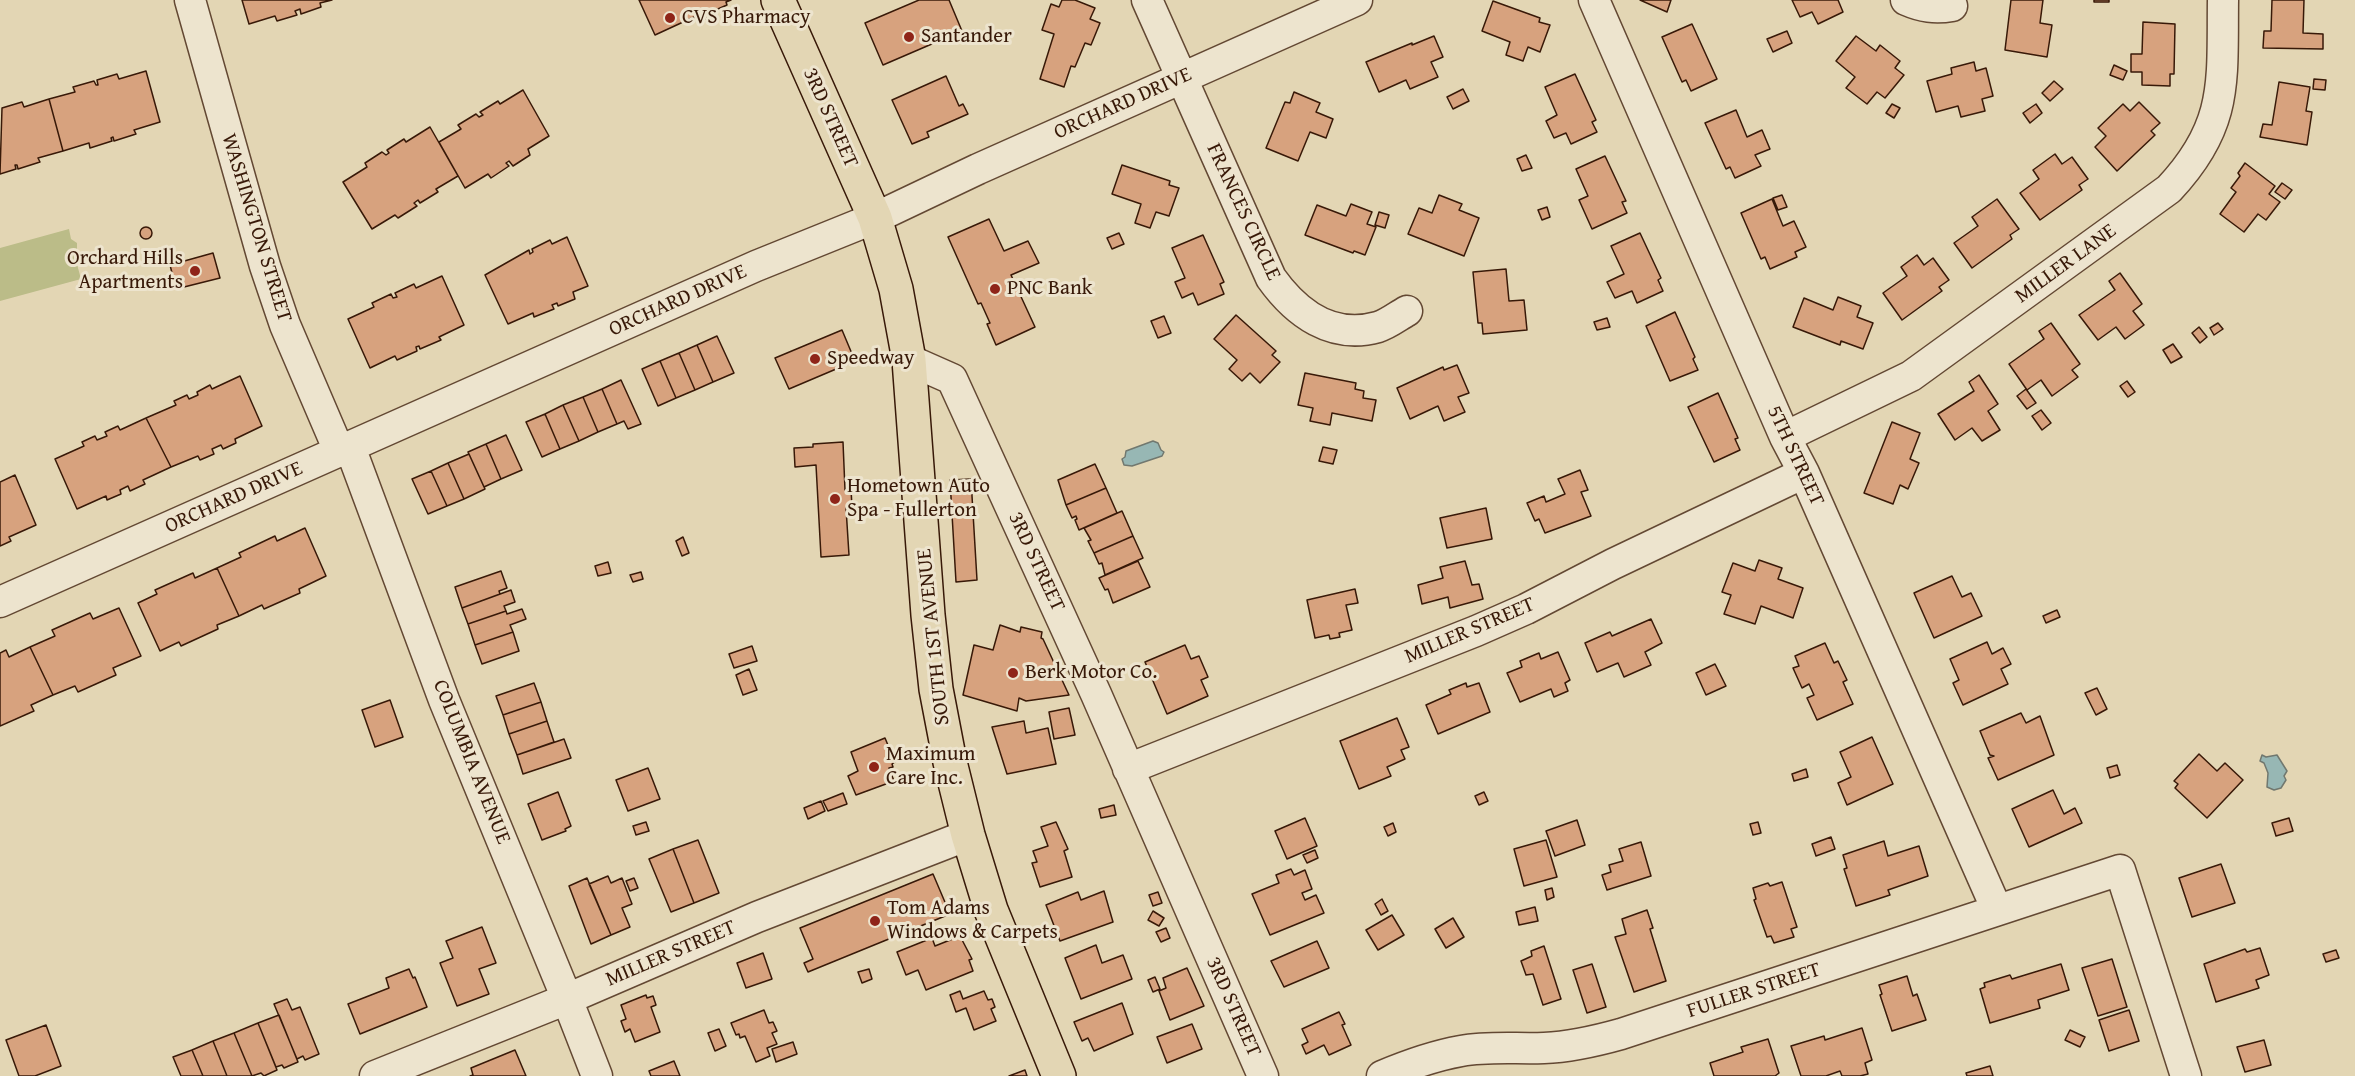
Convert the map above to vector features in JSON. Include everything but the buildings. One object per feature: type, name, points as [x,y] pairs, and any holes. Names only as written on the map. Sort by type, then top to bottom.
[{"type":"main road","name":"3RD STREET","points":[[778,0],[875,218],[896,288],[909,360]]},
{"type":"main road","name":"SOUTH 1ST AVENUE","points":[[909,360],[928,615],[936,689],[950,762],[968,835],[991,910],[1059,1076]]},
{"type":"street","name":"WASHINGTON STREET","points":[[190,0],[265,266],[285,325],[344,449]]},
{"type":"street","name":"FRANCES CIRCLE","points":[[1147,0],[1271,278],[1286,299],[1302,313],[1321,324],[1341,330],[1360,330],[1380,326],[1407,311]]},
{"type":"street","name":"ORCHARD DRIVE","points":[[0,602],[756,266],[875,218],[978,168],[1357,0]]},
{"type":"street","name":"5TH STREET","points":[[1594,0],[1785,437],[1804,473],[1997,910]]},
{"type":"street","points":[[1906,0],[1922,7],[1952,6]]},
{"type":"street","name":"MILLER LANE","points":[[1785,437],[1911,376],[2169,189],[2193,162],[2214,121],[2222,89],[2223,0]]},
{"type":"street","name":"3RD STREET","points":[[909,360],[952,379],[1096,694],[1263,1076]]},
{"type":"street","name":"COLUMBIA AVENUE","points":[[344,449],[597,1076]]},
{"type":"street","name":"MILLER STREET","points":[[1128,769],[1476,631],[1526,609],[1613,564],[1804,473]]},
{"type":"street","name":"MILLER STREET","points":[[375,1076],[567,999],[757,917],[968,835]]},
{"type":"street","name":"FULLER STREET","points":[[1382,1076],[1420,1060],[1462,1050],[1545,1048],[1583,1044],[1621,1034],[2120,870],[2186,1076]]},
{"type":"green space","points":[[69,229],[71,239],[77,243],[75,257],[81,279],[0,301],[0,248]]},
{"type":"water","points":[[1153,441],[1158,443],[1164,452],[1162,456],[1132,466],[1124,465],[1122,459],[1126,451]]},
{"type":"water","points":[[2262,755],[2266,757],[2277,755],[2287,771],[2284,776],[2286,780],[2281,788],[2274,790],[2267,787],[2268,773],[2264,763],[2260,761]]},
{"type":"place","name":"CVS Pharmacy","points":[[670,18]]},
{"type":"place","name":"Santander","points":[[909,37]]},
{"type":"place","name":"Orchard Hills Apartments","points":[[195,271]]},
{"type":"place","name":"PNC Bank","points":[[995,289]]},
{"type":"place","name":"Speedway","points":[[815,359]]},
{"type":"place","name":"Hometown Auto Spa - Fullerton","points":[[835,499]]},
{"type":"place","name":"Berk Motor Co.","points":[[1013,673]]},
{"type":"place","name":"Maximum Care Inc.","points":[[874,767]]},
{"type":"place","name":"Tom Adams Windows & Carpets","points":[[875,921]]}]
